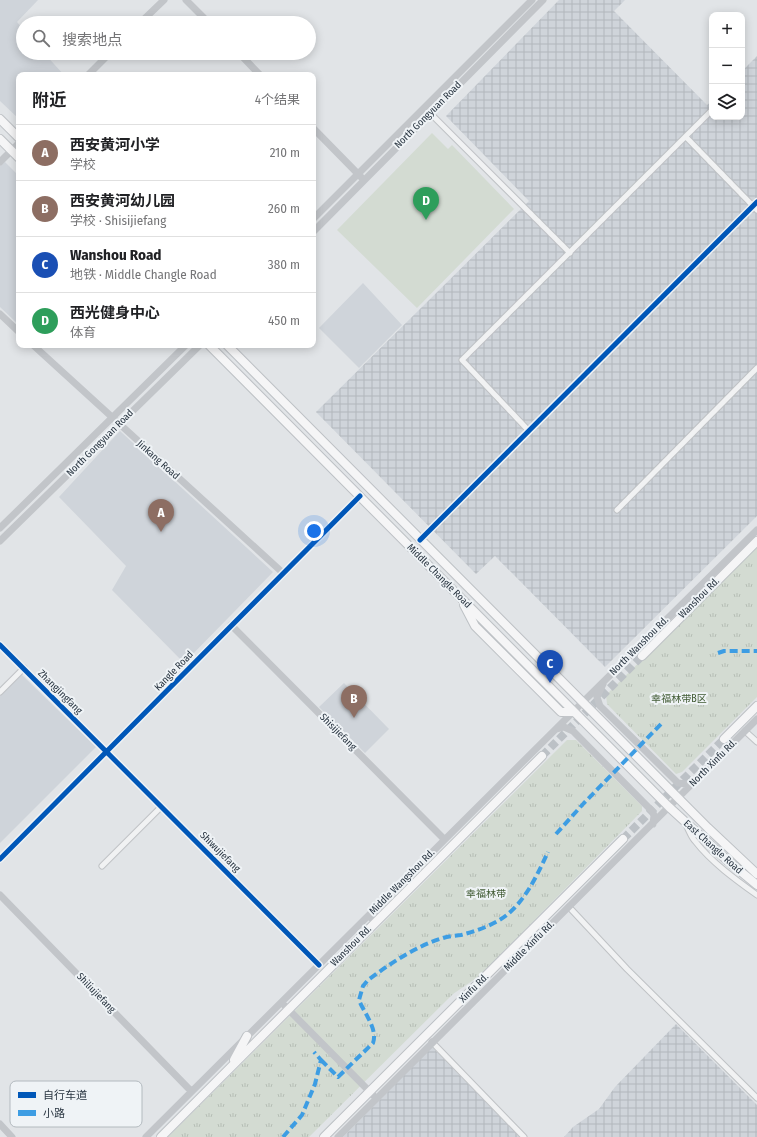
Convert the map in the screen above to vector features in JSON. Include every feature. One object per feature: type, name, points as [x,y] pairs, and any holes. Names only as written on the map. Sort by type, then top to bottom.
[{"type":"main road","points":[[147,16],[164,0]]},
{"type":"main road","points":[[186,0],[202,16]]},
{"type":"main road","name":"North Gongyuan Road","points":[[316,216],[532,0]]},
{"type":"main road","name":"North Gongyuan Road","points":[[316,229],[543,0]]},
{"type":"main road","points":[[91,72],[103,60]]},
{"type":"main road","points":[[245,60],[257,72]]},
{"type":"main road","points":[[0,119],[16,135]]},
{"type":"main road","points":[[316,131],[364,180]]},
{"type":"main road","points":[[0,139],[16,155]]},
{"type":"main road","points":[[0,162],[16,146]]},
{"type":"main road","points":[[0,314],[16,329]]},
{"type":"main road","name":"Jinkang Road","points":[[36,348],[283,574]]},
{"type":"main road","name":"North Gongyuan Road","points":[[0,528],[183,348]]},
{"type":"main road","name":"North Gongyuan Road","points":[[0,541],[197,348]]},
{"type":"main road","name":"Middle Changle Road","points":[[212,348],[669,807]]},
{"type":"main road","name":"Middle Changle Road","points":[[230,348],[678,798]]},
{"type":"main road","name":"Kangle Road","points":[[0,859],[360,496]]},
{"type":"main road","name":"North Wanshou Rd.","points":[[573,712],[757,530]]},
{"type":"main road","name":"Wanshou Rd.","points":[[642,656],[757,541]]},
{"type":"main road","points":[[437,574],[446,565]]},
{"type":"main road","name":"Shisijiefang","points":[[231,625],[444,839]]},
{"type":"main road","name":"Zhangjingfang","points":[[0,645],[107,752]]},
{"type":"main road","points":[[608,677],[597,697],[600,706],[678,783],[686,784],[696,780]]},
{"type":"main road","points":[[724,739],[757,706]]},
{"type":"main road","name":"Middle Wangshou Rd.","points":[[146,1137],[573,712]]},
{"type":"main road","name":"North Xinfu Rd.","points":[[669,807],[757,719]]},
{"type":"main road","points":[[554,731],[564,727],[573,732],[653,812],[653,824]]},
{"type":"main road","name":"Shiwujiefang","points":[[107,752],[319,965]]},
{"type":"main road","name":"Wanshou Rd.","points":[[161,1137],[542,756]]},
{"type":"main road","name":"East Changle Road","points":[[678,798],[757,874]]},
{"type":"main road","name":"East Changle Road","points":[[669,807],[728,861],[757,885]]},
{"type":"main road","name":"Middle Xinfu Rd.","points":[[338,1137],[669,807]]},
{"type":"main road","name":"Xinfu Rd.","points":[[324,1137],[623,839]]},
{"type":"main road","name":"Shiliujiefang","points":[[0,895],[191,1091]]},
{"type":"main road","points":[[355,929],[402,896]]},
{"type":"main road","points":[[281,1003],[376,1098]]},
{"type":"main road","points":[[229,1069],[247,1036]]},
{"type":"main road","points":[[0,1124],[12,1137]]},
{"type":"street","points":[[430,113],[570,253]]},
{"type":"street","points":[[528,431],[462,360],[709,113]]},
{"type":"street","points":[[420,540],[756,206],[686,137]]},
{"type":"street","points":[[617,510],[757,368]]},
{"type":"street","points":[[0,692],[24,668]]},
{"type":"street","points":[[745,730],[757,742]]},
{"type":"street","points":[[102,866],[162,807]]},
{"type":"street","points":[[683,820],[694,841],[731,875],[757,895]]},
{"type":"street","points":[[746,864],[757,868]]},
{"type":"street","points":[[569,907],[627,969],[757,1098]]},
{"type":"street","points":[[432,1042],[524,1137]]},
{"type":"shaded area","points":[[0,0],[38,0],[23,16],[16,16],[16,60],[50,60],[61,72],[16,72],[16,116],[0,101]]},
{"type":"shaded area","points":[[559,0],[625,0],[614,11],[707,105],[709,103],[709,120],[745,120],[745,68],[757,56],[757,516],[605,667],[495,556],[476,574],[316,412],[529,201],[446,116]]},
{"type":"shaded area","points":[[5,162],[16,173],[16,322],[0,307],[0,166]]},
{"type":"shaded area","points":[[363,283],[402,325],[359,368],[319,328]]},
{"type":"shaded area","points":[[120,431],[273,572],[184,663],[112,590],[126,566],[59,497]]},
{"type":"shaded area","points":[[21,674],[96,747],[0,843],[0,696]]},
{"type":"shaded area","points":[[344,683],[389,729],[365,753],[319,707]]},
{"type":"shaded area","points":[[676,1024],[757,1105],[757,1137],[564,1137],[573,1127],[599,1109],[615,1087]]},
{"type":"shaded area","points":[[432,1047],[520,1137],[343,1137]]},
{"type":"green space","points":[[432,133],[448,149],[452,145],[514,209],[417,308],[337,230]]},
{"type":"green space","name":"幸福林带B区","points":[[757,546],[757,697],[682,772],[676,774],[607,704],[606,695]]},
{"type":"green space","name":"幸福林带","points":[[567,740],[576,740],[642,806],[642,811],[478,977],[453,994],[309,1137],[168,1137]]},
{"type":"tunnel","points":[[542,756],[642,656]]},
{"type":"tunnel","points":[[623,839],[724,739]]},
{"type":"marked path","points":[[718,653],[724,651],[757,651]]},
{"type":"marked path","points":[[556,834],[662,723]]},
{"type":"marked path","points":[[321,1060],[338,1077],[373,1043],[374,1032],[359,1000],[363,986],[368,980],[413,950],[445,937],[461,935],[480,929],[503,918],[521,901],[536,877],[548,852]]},
{"type":"marked path","points":[[283,1137],[302,1115],[315,1084],[321,1060],[314,1052]]},
{"type":"cycle path","points":[[420,540],[757,202]]},
{"type":"cycle path","points":[[0,859],[360,496]]},
{"type":"cycle path","points":[[0,645],[319,965]]},
{"type":"place","name":"西光健身中心","points":[[426,220]]},
{"type":"place","name":"西安黄河小学","points":[[161,532]]},
{"type":"place","name":"Wanshou Road","points":[[550,683]]},
{"type":"place","name":"西安黄河幼儿园","points":[[354,718]]}]
